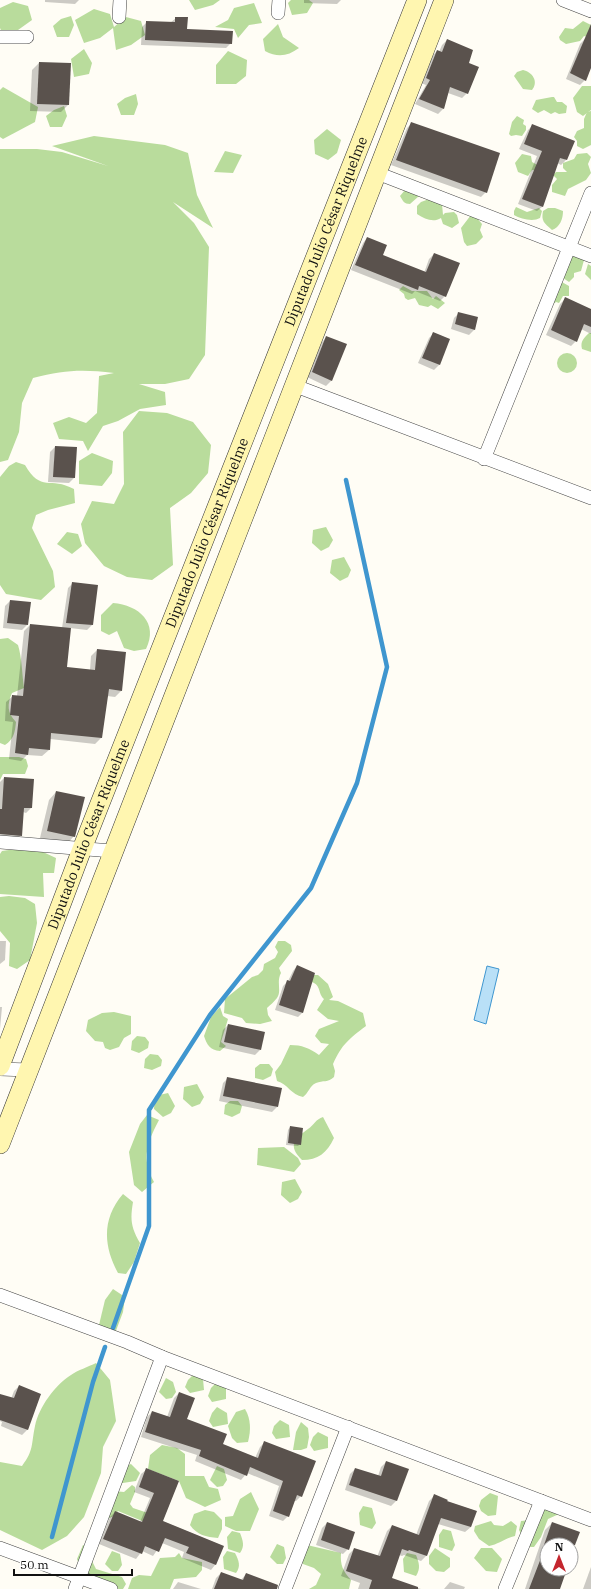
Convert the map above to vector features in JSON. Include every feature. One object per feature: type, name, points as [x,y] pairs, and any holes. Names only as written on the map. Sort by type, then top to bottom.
[{"type":"street","points":[[119,17],[120,0]]},
{"type":"street","name":"Diputado Julio César Riquelme","points":[[0,1066],[82,849],[416,0]]},
{"type":"street","name":"Diputado Julio César Riquelme","points":[[0,1144],[112,851],[444,0]]},
{"type":"street","points":[[563,0],[591,11]]},
{"type":"street","points":[[0,36],[27,37]]},
{"type":"street","points":[[377,173],[591,256]]},
{"type":"street","points":[[484,459],[591,194]]},
{"type":"street","points":[[293,385],[484,459],[591,498]]},
{"type":"street","points":[[0,842],[112,851]]},
{"type":"street","points":[[0,1070],[29,1070]]},
{"type":"street","points":[[0,1295],[127,1342],[162,1357],[591,1520]]},
{"type":"street","points":[[77,1583],[162,1357]]},
{"type":"street","points":[[285,1589],[348,1428]]},
{"type":"street","points":[[505,1589],[541,1501]]},
{"type":"street","points":[[0,1548],[77,1583],[111,1589]]},
{"type":"green space","points":[[189,0],[220,0],[213,5],[195,10]]},
{"type":"green space","points":[[291,0],[309,0],[313,3],[307,13],[292,15],[288,3]]},
{"type":"green space","points":[[13,2],[28,6],[32,20],[18,30],[3,35],[0,28],[0,8]]},
{"type":"green space","points":[[254,3],[262,23],[249,25],[238,38],[234,29],[215,27],[228,20],[234,8]]},
{"type":"green space","points":[[94,9],[110,14],[114,27],[126,17],[141,21],[145,35],[131,45],[116,50],[113,28],[100,38],[84,43],[75,20]]},
{"type":"green space","points":[[71,16],[74,25],[69,37],[57,37],[53,26],[61,19]]},
{"type":"green space","points":[[583,21],[591,25],[591,38],[584,36],[580,41],[566,44],[560,40],[559,37],[565,28],[573,29]]},
{"type":"green space","points":[[278,24],[283,37],[299,48],[291,53],[283,55],[274,55],[265,51],[263,39]]},
{"type":"green space","points":[[84,49],[92,63],[89,74],[74,77],[71,59]]},
{"type":"green space","points":[[228,51],[247,60],[246,76],[236,84],[216,84],[216,65]]},
{"type":"green space","points":[[523,70],[534,77],[535,83],[532,90],[523,89],[514,76],[517,72]]},
{"type":"green space","points":[[582,86],[591,86],[591,110],[583,116],[577,112],[573,98]]},
{"type":"green space","points":[[3,87],[38,107],[35,122],[3,139],[0,137],[0,90]]},
{"type":"green space","points":[[136,94],[138,104],[134,115],[121,115],[117,104],[125,98]]},
{"type":"green space","points":[[554,97],[557,102],[562,102],[567,106],[566,113],[559,114],[555,112],[551,114],[544,110],[538,113],[532,109],[536,100]]},
{"type":"green space","points":[[64,106],[67,116],[62,127],[50,127],[46,116],[54,110]]},
{"type":"green space","points":[[591,111],[591,145],[583,149],[577,146],[577,141],[574,137],[577,131],[584,128],[584,119],[587,112]]},
{"type":"green space","points":[[517,116],[524,120],[523,124],[526,126],[526,130],[522,136],[511,136],[509,134],[512,122]]},
{"type":"green space","points":[[327,129],[341,140],[337,153],[328,160],[315,154],[314,140]]},
{"type":"green space","points":[[94,136],[165,145],[188,153],[197,195],[213,228],[173,202],[194,223],[209,247],[205,355],[189,379],[165,384],[139,384],[165,392],[166,405],[140,409],[118,421],[103,426],[88,451],[83,441],[59,439],[53,423],[69,417],[86,423],[97,413],[99,376],[114,373],[73,371],[54,373],[33,378],[22,403],[19,432],[8,460],[0,462],[0,149],[37,149],[62,152],[108,166],[52,146]]},
{"type":"green space","points":[[225,151],[242,155],[233,173],[214,172]]},
{"type":"green space","points":[[587,153],[591,157],[588,164],[591,173],[586,180],[568,189],[565,196],[552,192],[552,185],[557,179],[553,175],[556,172],[567,172],[563,168],[563,163],[574,159],[577,154]]},
{"type":"green space","points":[[522,154],[531,156],[532,162],[539,166],[539,171],[532,170],[528,176],[518,172],[515,163]]},
{"type":"green space","points":[[405,190],[419,196],[410,204],[405,203],[400,196]]},
{"type":"green space","points":[[432,198],[442,204],[443,215],[445,213],[454,212],[457,215],[459,223],[452,228],[443,224],[441,218],[429,220],[417,214],[417,206],[421,202]]},
{"type":"green space","points":[[516,207],[527,212],[539,208],[542,211],[540,218],[531,220],[523,219],[514,215]]},
{"type":"green space","points":[[548,208],[555,208],[563,211],[560,222],[557,227],[552,230],[545,224],[542,217],[543,211]]},
{"type":"green space","points":[[471,215],[476,217],[482,224],[480,230],[483,237],[476,244],[467,246],[464,242],[461,228]]},
{"type":"green space","points":[[579,254],[584,260],[581,271],[574,273],[574,277],[569,282],[563,278],[572,257]]},
{"type":"green space","points":[[588,264],[591,266],[591,280],[585,274]]},
{"type":"green space","points":[[560,281],[569,286],[569,296],[563,296],[559,303],[556,302],[552,305]]},
{"type":"green space","points":[[403,286],[412,291],[427,291],[433,299],[436,296],[445,303],[438,309],[431,305],[428,307],[419,305],[415,298],[408,300],[405,298],[404,294],[399,290]]},
{"type":"green space","points":[[589,333],[591,333],[591,352],[582,349],[583,340]]},
{"type":"green space","points":[[567,353],[574,356],[577,363],[574,370],[567,373],[560,370],[557,363],[560,356]]},
{"type":"green space","points":[[139,411],[167,413],[193,422],[211,445],[208,473],[191,493],[170,508],[173,565],[152,580],[127,577],[104,566],[85,543],[81,524],[92,501],[114,504],[124,484],[123,432]]},
{"type":"green space","points":[[92,453],[113,461],[112,473],[102,486],[79,484],[79,461]]},
{"type":"green space","points":[[16,462],[25,465],[36,479],[46,483],[66,485],[74,489],[75,503],[48,510],[36,515],[32,528],[53,571],[55,587],[41,600],[6,594],[0,585],[0,477],[9,466]]},
{"type":"green space","points":[[326,527],[333,540],[329,547],[321,551],[312,543],[313,530]]},
{"type":"green space","points":[[67,532],[78,534],[82,546],[72,554],[57,544]]},
{"type":"green space","points":[[344,557],[351,570],[348,577],[340,581],[330,573],[332,560]]},
{"type":"green space","points":[[113,603],[131,607],[144,617],[150,631],[146,649],[134,651],[124,648],[117,631],[109,635],[101,631],[101,615]]},
{"type":"green space","points":[[8,638],[18,645],[24,688],[12,693],[10,697],[9,712],[16,722],[16,726],[12,738],[5,745],[0,743],[0,639]]},
{"type":"green space","points":[[0,757],[19,757],[26,759],[28,766],[25,774],[3,774],[0,780]]},
{"type":"green space","points":[[23,848],[43,852],[56,858],[54,873],[43,873],[44,897],[0,894],[0,854],[2,851]]},
{"type":"green space","points":[[9,896],[25,898],[35,904],[37,923],[30,960],[17,969],[9,966],[10,943],[0,931],[0,897]]},
{"type":"green space","points":[[278,941],[285,941],[291,945],[292,951],[279,968],[281,973],[278,995],[267,1008],[268,1015],[272,1021],[260,1024],[246,1023],[242,1018],[224,1013],[225,999],[252,977],[258,975],[263,970],[264,964],[275,958],[278,952],[275,947]]},
{"type":"green space","points":[[311,975],[318,975],[328,984],[333,997],[329,1000],[338,1001],[363,1013],[366,1026],[350,1038],[340,1051],[333,1064],[335,1071],[334,1077],[330,1080],[314,1084],[303,1097],[295,1094],[284,1084],[277,1081],[275,1072],[281,1064],[290,1045],[305,1047],[319,1055],[329,1044],[321,1043],[315,1036],[319,1029],[339,1021],[328,1019],[317,1010],[324,999],[317,985],[312,982]]},
{"type":"green space","points":[[220,1007],[223,1016],[228,1019],[221,1042],[226,1046],[220,1051],[214,1050],[209,1046],[204,1036],[211,1017]]},
{"type":"green space","points":[[114,1012],[131,1016],[131,1034],[124,1038],[119,1047],[110,1050],[105,1048],[103,1042],[95,1041],[86,1031],[88,1020],[102,1013]]},
{"type":"green space","points":[[137,1036],[145,1037],[149,1042],[148,1048],[139,1053],[131,1050],[132,1041]]},
{"type":"green space","points":[[150,1054],[158,1055],[162,1060],[161,1066],[152,1070],[144,1068],[145,1059]]},
{"type":"green space","points":[[260,1064],[269,1064],[273,1069],[271,1076],[263,1080],[255,1078],[255,1068]]},
{"type":"green space","points":[[197,1084],[204,1097],[200,1104],[192,1107],[183,1099],[184,1087]]},
{"type":"green space","points":[[168,1093],[175,1106],[171,1113],[163,1117],[154,1109],[155,1096]]},
{"type":"green space","points":[[230,1101],[238,1101],[242,1106],[240,1113],[232,1117],[224,1114],[225,1105]]},
{"type":"green space","points":[[147,1115],[159,1120],[151,1136],[147,1151],[148,1165],[154,1182],[142,1192],[134,1185],[129,1152],[140,1124]]},
{"type":"green space","points":[[323,1117],[334,1138],[325,1152],[321,1155],[313,1159],[302,1160],[297,1155],[294,1143],[299,1136]]},
{"type":"green space","points":[[284,1147],[298,1158],[301,1164],[294,1172],[257,1165],[258,1148]]},
{"type":"green space","points":[[295,1179],[302,1192],[298,1199],[290,1203],[281,1195],[282,1182]]},
{"type":"green space","points":[[123,1194],[133,1202],[132,1223],[140,1243],[134,1262],[126,1274],[118,1273],[113,1263],[107,1242],[108,1222],[111,1213]]},
{"type":"green space","points":[[113,1289],[125,1297],[123,1312],[114,1336],[105,1338],[99,1325],[105,1300]]},
{"type":"green space","points":[[96,1363],[110,1380],[116,1421],[103,1447],[101,1473],[84,1517],[67,1536],[42,1550],[0,1530],[0,1462],[22,1466],[29,1456],[37,1419],[48,1397],[65,1379]]},
{"type":"green space","points":[[194,1374],[203,1379],[204,1390],[190,1393],[185,1387],[188,1380]]},
{"type":"green space","points":[[166,1378],[173,1382],[176,1392],[172,1398],[166,1399],[159,1392]]},
{"type":"green space","points":[[216,1383],[226,1388],[226,1399],[212,1402],[208,1396],[211,1388]]},
{"type":"green space","points":[[217,1407],[227,1413],[228,1424],[213,1427],[209,1421],[212,1413]]},
{"type":"green space","points":[[245,1409],[250,1425],[248,1442],[237,1443],[232,1438],[228,1426],[236,1412]]},
{"type":"green space","points":[[280,1420],[289,1425],[290,1437],[276,1439],[272,1433],[274,1426]]},
{"type":"green space","points":[[301,1422],[308,1428],[309,1437],[307,1448],[293,1450],[296,1432]]},
{"type":"green space","points":[[318,1432],[328,1437],[328,1448],[314,1451],[310,1445],[313,1437]]},
{"type":"green space","points":[[162,1445],[177,1448],[185,1454],[185,1476],[204,1476],[209,1487],[218,1489],[221,1500],[205,1507],[186,1498],[179,1481],[148,1469],[150,1455]]},
{"type":"green space","points":[[131,1464],[140,1473],[136,1481],[116,1484],[116,1469]]},
{"type":"green space","points":[[217,1466],[224,1469],[227,1480],[223,1486],[217,1487],[210,1480]]},
{"type":"green space","points":[[132,1485],[135,1487],[135,1492],[130,1504],[133,1508],[154,1515],[152,1525],[118,1511],[114,1516],[107,1519],[114,1491],[124,1492]]},
{"type":"green space","points":[[251,1492],[259,1509],[250,1531],[236,1531],[225,1526],[225,1517],[233,1516],[240,1499]]},
{"type":"green space","points":[[490,1493],[498,1496],[496,1515],[488,1516],[481,1511],[479,1506],[481,1500]]},
{"type":"green space","points":[[363,1506],[372,1508],[376,1523],[372,1529],[360,1525],[359,1513]]},
{"type":"green space","points":[[541,1506],[559,1514],[548,1519],[541,1537],[539,1537],[539,1540],[534,1547],[528,1547],[519,1530],[521,1521],[531,1520]]},
{"type":"green space","points":[[205,1510],[214,1512],[222,1520],[222,1529],[218,1538],[202,1535],[190,1525],[194,1514]]},
{"type":"green space","points":[[491,1521],[494,1525],[503,1526],[511,1521],[517,1526],[515,1536],[489,1546],[479,1539],[474,1531],[475,1526]]},
{"type":"green space","points":[[443,1529],[451,1531],[455,1545],[452,1551],[439,1547],[439,1535]]},
{"type":"green space","points":[[232,1531],[240,1533],[243,1541],[242,1550],[240,1553],[228,1549],[227,1537]]},
{"type":"green space","points":[[277,1544],[284,1547],[286,1558],[283,1564],[277,1564],[270,1557]]},
{"type":"green space","points":[[83,1545],[94,1549],[95,1554],[92,1561],[96,1569],[122,1577],[126,1584],[123,1589],[99,1589],[80,1568],[77,1559]]},
{"type":"green space","points":[[307,1545],[341,1553],[343,1568],[351,1580],[349,1589],[309,1589],[316,1585],[321,1574],[314,1568],[303,1564],[300,1556]]},
{"type":"green space","points":[[435,1548],[450,1558],[450,1567],[444,1572],[436,1571],[429,1564],[429,1556]]},
{"type":"green space","points":[[481,1548],[492,1548],[502,1559],[497,1572],[486,1571],[474,1558]]},
{"type":"green space","points":[[112,1551],[120,1554],[122,1565],[118,1571],[112,1571],[105,1564]]},
{"type":"green space","points":[[227,1551],[235,1553],[238,1559],[239,1566],[236,1573],[224,1569],[223,1557]]},
{"type":"green space","points":[[179,1553],[182,1558],[202,1562],[202,1570],[196,1577],[174,1579],[170,1589],[128,1589],[132,1578],[139,1575],[151,1576],[160,1558],[175,1557]]},
{"type":"green space","points":[[407,1553],[416,1555],[419,1570],[416,1576],[404,1572],[403,1559]]},
{"type":"water","points":[[487,966],[499,969],[486,1024],[474,1020]]},
{"type":"building","points":[[175,17],[188,17],[187,29],[233,31],[232,44],[145,40],[146,21],[175,22]]},
{"type":"building","points":[[591,24],[591,68],[586,81],[570,73]]},
{"type":"building","points":[[447,39],[473,50],[469,63],[479,67],[468,94],[450,87],[444,109],[419,99],[430,80],[426,78],[437,50],[442,52]]},
{"type":"building","points":[[39,62],[71,63],[69,105],[37,104]]},
{"type":"building","points":[[411,122],[500,153],[487,193],[396,160]]},
{"type":"building","points":[[532,124],[575,141],[567,160],[560,158],[543,207],[522,199],[542,151],[524,144]]},
{"type":"building","points":[[367,237],[387,245],[383,255],[426,272],[434,253],[460,263],[446,297],[419,286],[418,290],[355,265]]},
{"type":"building","points":[[565,297],[591,309],[591,327],[584,324],[577,342],[551,330]]},
{"type":"building","points":[[458,312],[478,317],[475,330],[455,324]]},
{"type":"building","points":[[433,332],[450,339],[440,365],[422,358]]},
{"type":"building","points":[[326,336],[347,344],[332,381],[312,372]]},
{"type":"building","points":[[55,446],[77,447],[75,478],[53,477]]},
{"type":"building","points":[[72,582],[98,585],[93,625],[66,623]]},
{"type":"building","points":[[10,600],[31,602],[28,625],[7,623]]},
{"type":"building","points":[[30,624],[71,628],[67,667],[95,670],[97,649],[126,652],[122,691],[109,689],[102,738],[51,733],[50,750],[29,748],[28,755],[15,753],[19,716],[10,715],[12,695],[23,696]]},
{"type":"building","points":[[4,777],[34,779],[32,808],[24,808],[22,836],[0,834],[0,809],[2,809]]},
{"type":"building","points":[[56,791],[85,797],[75,837],[47,831]]},
{"type":"building","points":[[297,965],[315,973],[303,1013],[279,1005],[287,980],[290,981]]},
{"type":"building","points":[[228,1024],[265,1032],[261,1050],[224,1042]]},
{"type":"building","points":[[227,1077],[282,1088],[278,1107],[223,1096]]},
{"type":"building","points":[[290,1126],[303,1128],[301,1145],[288,1143]]},
{"type":"building","points":[[19,1385],[41,1394],[28,1430],[0,1420],[0,1394],[14,1398]]},
{"type":"building","points":[[179,1392],[195,1398],[187,1419],[227,1434],[223,1444],[258,1458],[264,1441],[316,1461],[302,1497],[297,1495],[289,1517],[273,1511],[283,1481],[250,1467],[247,1476],[199,1456],[201,1450],[145,1432],[152,1411],[170,1417]]},
{"type":"building","points":[[386,1461],[409,1469],[397,1501],[349,1485],[355,1468],[381,1476]]},
{"type":"building","points":[[146,1468],[179,1481],[163,1521],[224,1546],[216,1565],[186,1553],[189,1547],[165,1538],[159,1552],[145,1546],[142,1554],[103,1539],[115,1511],[142,1522],[154,1493],[139,1487]]},
{"type":"building","points":[[434,1494],[448,1500],[447,1501],[477,1511],[471,1527],[441,1518],[427,1556],[402,1549],[392,1578],[418,1587],[418,1589],[369,1589],[372,1580],[346,1571],[354,1548],[380,1556],[392,1525],[419,1535]]},
{"type":"building","points":[[327,1522],[355,1532],[349,1550],[321,1540]]},
{"type":"building","points":[[552,1522],[580,1532],[578,1537],[547,1537]]},
{"type":"building","points":[[539,1563],[539,1577],[564,1577],[560,1589],[529,1589]]},
{"type":"building","points":[[221,1572],[243,1580],[246,1573],[278,1585],[277,1589],[214,1589]]},
{"type":"waterway","points":[[113,1328],[149,1226],[149,1110],[210,1015],[311,888],[357,783],[387,667],[346,480]]},
{"type":"waterway","points":[[52,1537],[93,1382],[105,1347]]}]
